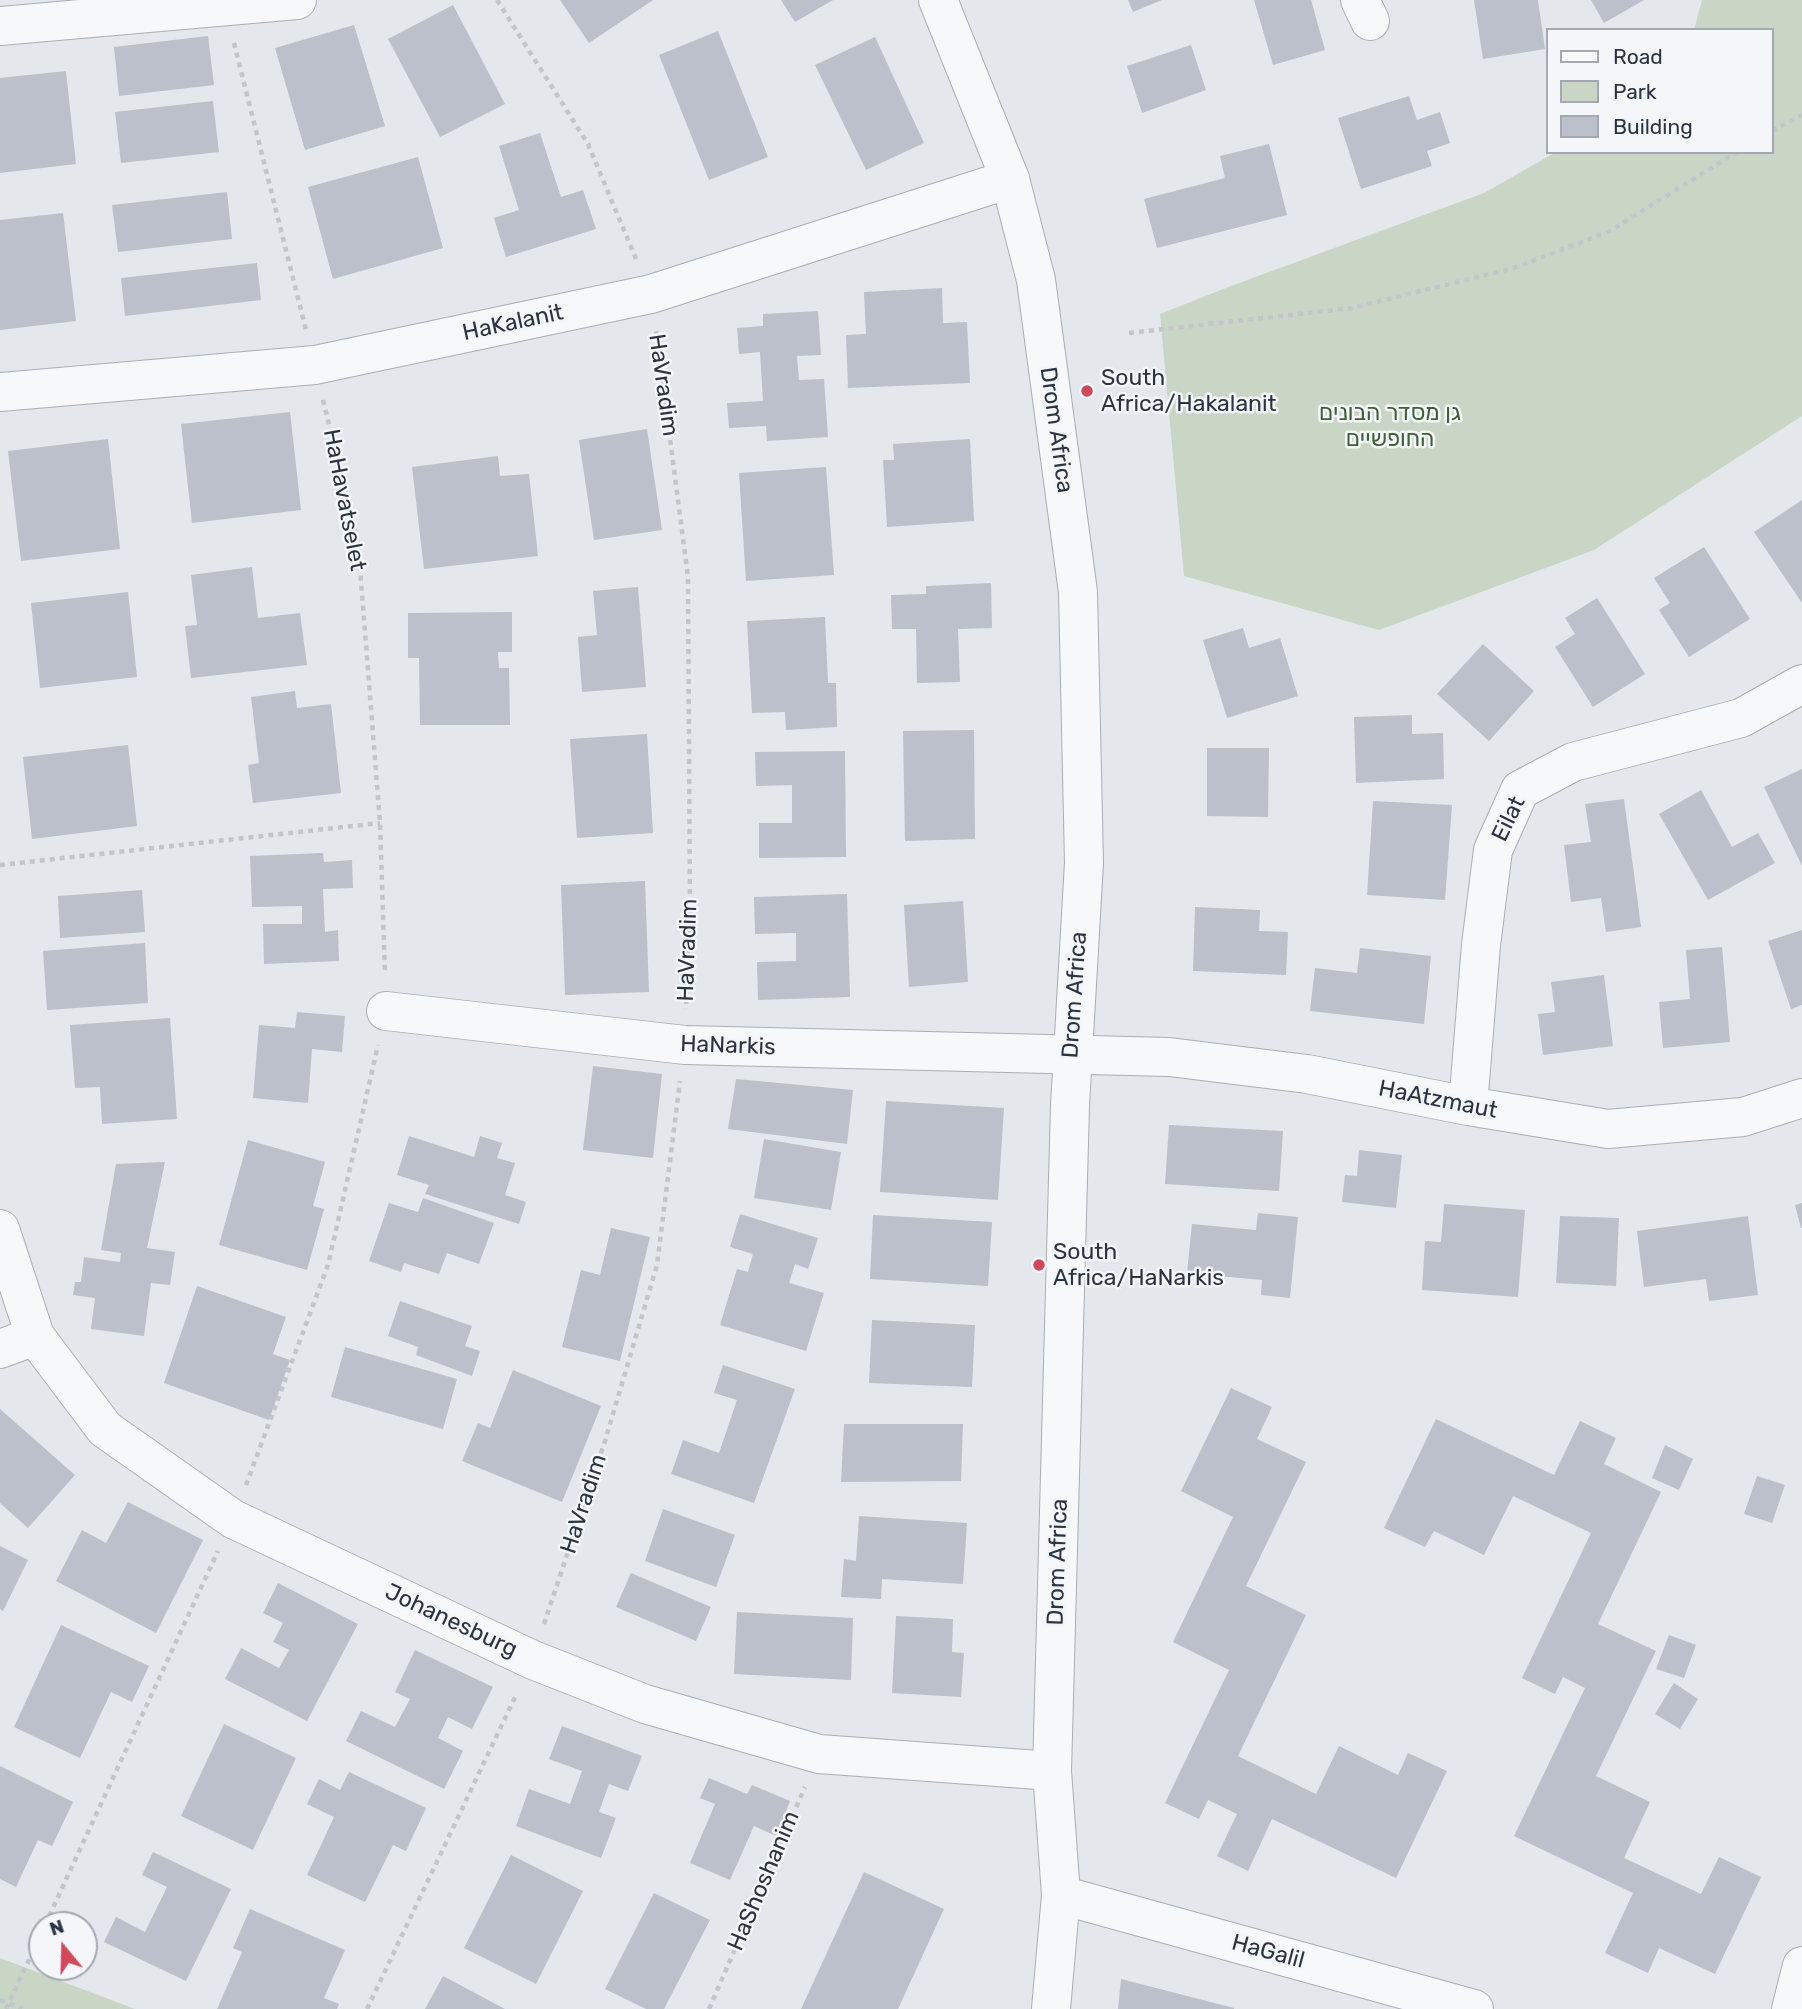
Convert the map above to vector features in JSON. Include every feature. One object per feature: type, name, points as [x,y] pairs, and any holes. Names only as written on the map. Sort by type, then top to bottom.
[{"type":"street","points":[[0,26],[297,0]]},
{"type":"street","name":"Drom Africa","points":[[938,0],[1010,180],[1036,280],[1078,592],[1083,863],[1071,1054],[1052,1771],[1061,1895],[1051,2009]]},
{"type":"street","name":"HaKalanit","points":[[0,392],[315,365],[651,294],[1010,180]]},
{"type":"street","name":"Eilat","points":[[1468,1106],[1481,945],[1493,850],[1520,790],[1573,762],[1741,718],[1802,684]]},
{"type":"street","name":"HaNarkis","points":[[386,1011],[685,1045],[1071,1054]]},
{"type":"street","name":"HaAtzmaut","points":[[1071,1054],[1169,1057],[1307,1074],[1468,1106],[1608,1129],[1743,1117],[1802,1098]]},
{"type":"street","name":"Johanesburg","points":[[0,1229],[35,1336],[106,1429],[233,1519],[533,1660],[645,1704],[819,1754],[1052,1771]]},
{"type":"street","points":[[0,1349],[35,1336]]},
{"type":"street","name":"HaGalil","points":[[1061,1895],[1474,2009]]},
{"type":"street","points":[[1791,2009],[1802,1966]]},
{"type":"path","name":"HaVradim","points":[[367,2009],[533,1660],[605,1441],[657,1265],[685,1045],[690,911],[688,577],[651,294],[587,144],[497,0]]},
{"type":"path","name":"HaHavatselet","points":[[225,5],[358,543],[380,823],[386,1011]]},
{"type":"path","points":[[1774,130],[1802,115]]},
{"type":"path","points":[[1129,333],[1352,308],[1514,268],[1610,231],[1734,154]]},
{"type":"path","points":[[0,865],[380,823]]},
{"type":"path","name":"HaShoshanim","points":[[709,2009],[819,1754]]},
{"type":"path","points":[[8,2006],[28,1962]]},
{"type":"path","points":[[0,2000],[8,2006],[22,2009]]},
{"type":"green space","name":"גן מסדר הבונים החופשיים","points":[[1702,0],[1802,0],[1802,416],[1594,550],[1379,630],[1184,576],[1160,314],[1484,193],[1552,154],[1774,154],[1774,28],[1695,28]]},
{"type":"green space","points":[[0,1958],[28,1969],[28,1981],[61,1981],[135,2009],[0,2009]]},
{"type":"building","points":[[560,0],[653,0],[589,43]]},
{"type":"building","points":[[781,0],[833,0],[795,22]]},
{"type":"building","points":[[1128,0],[1162,0],[1133,12]]},
{"type":"building","points":[[1254,0],[1311,0],[1325,50],[1273,65]]},
{"type":"building","points":[[1474,0],[1538,0],[1545,49],[1483,59]]},
{"type":"building","points":[[1591,0],[1644,0],[1604,23]]},
{"type":"building","points":[[453,5],[505,104],[440,137],[388,39]]},
{"type":"building","points":[[354,25],[385,126],[305,150],[275,48]]},
{"type":"building","points":[[718,31],[768,157],[709,180],[659,55]]},
{"type":"building","points":[[208,36],[214,85],[119,96],[114,47]]},
{"type":"building","points":[[875,37],[924,143],[866,170],[815,65]]},
{"type":"building","points":[[1191,45],[1206,90],[1142,113],[1127,66]]},
{"type":"building","points":[[66,71],[76,164],[0,173],[0,78]]},
{"type":"building","points":[[1409,96],[1417,120],[1440,112],[1450,143],[1427,151],[1432,166],[1361,189],[1338,118]]},
{"type":"building","points":[[213,101],[219,152],[121,163],[115,112]]},
{"type":"building","points":[[540,133],[561,197],[583,190],[596,229],[506,257],[494,218],[519,210],[499,146]]},
{"type":"building","points":[[1269,144],[1287,215],[1157,248],[1144,199],[1225,178],[1220,156]]},
{"type":"building","points":[[418,157],[443,248],[333,279],[308,187]]},
{"type":"building","points":[[227,192],[232,239],[118,252],[112,205]]},
{"type":"building","points":[[63,213],[76,321],[0,330],[0,220]]},
{"type":"building","points":[[257,263],[261,300],[125,316],[121,278]]},
{"type":"building","points":[[942,288],[943,323],[967,322],[970,383],[848,388],[846,335],[866,334],[864,292]]},
{"type":"building","points":[[818,311],[821,355],[797,356],[799,380],[824,379],[828,437],[767,441],[766,426],[729,428],[727,403],[763,401],[760,352],[739,354],[737,328],[763,326],[763,314]]},
{"type":"building","points":[[290,412],[301,510],[192,523],[181,424]]},
{"type":"building","points":[[647,429],[662,530],[594,540],[579,440]]},
{"type":"building","points":[[108,439],[120,549],[21,561],[8,451]]},
{"type":"building","points":[[970,439],[974,521],[887,527],[883,460],[894,460],[893,444]]},
{"type":"building","points":[[498,456],[500,476],[529,474],[538,556],[424,569],[412,467]]},
{"type":"building","points":[[826,467],[834,575],[746,581],[739,473]]},
{"type":"building","points":[[1802,500],[1802,603],[1754,532]]},
{"type":"building","points":[[1704,547],[1750,619],[1689,657],[1659,610],[1670,603],[1654,578]]},
{"type":"building","points":[[252,567],[258,618],[300,613],[307,665],[191,678],[185,626],[197,625],[191,575]]},
{"type":"building","points":[[991,583],[992,628],[958,629],[960,682],[917,683],[916,629],[892,629],[891,595],[926,594],[926,586]]},
{"type":"building","points":[[638,587],[646,687],[582,692],[578,637],[597,635],[593,591]]},
{"type":"building","points":[[128,592],[137,677],[40,688],[31,603]]},
{"type":"building","points":[[1597,598],[1645,674],[1593,707],[1555,647],[1575,634],[1565,618]]},
{"type":"building","points":[[512,612],[512,652],[498,652],[499,668],[509,668],[510,725],[420,725],[419,658],[408,658],[408,613]]},
{"type":"building","points":[[825,617],[828,683],[836,683],[837,727],[786,730],[785,712],[752,713],[747,621]]},
{"type":"building","points":[[1243,628],[1249,648],[1280,638],[1298,696],[1227,718],[1203,640]]},
{"type":"building","points":[[1483,644],[1534,691],[1489,741],[1437,694]]},
{"type":"building","points":[[295,691],[297,708],[331,704],[341,793],[253,803],[248,765],[259,763],[251,697]]},
{"type":"building","points":[[1412,715],[1412,734],[1443,733],[1444,779],[1356,783],[1354,717]]},
{"type":"building","points":[[974,730],[975,839],[905,841],[903,731]]},
{"type":"building","points":[[647,734],[653,833],[577,838],[570,739]]},
{"type":"building","points":[[128,745],[137,826],[32,839],[23,757]]},
{"type":"building","points":[[1207,748],[1269,748],[1268,817],[1207,816]]},
{"type":"building","points":[[845,751],[846,857],[759,858],[759,823],[792,823],[792,785],[756,786],[755,752]]},
{"type":"building","points":[[1802,769],[1802,866],[1764,787]]},
{"type":"building","points":[[1701,790],[1732,847],[1758,833],[1775,863],[1708,900],[1659,814]]},
{"type":"building","points":[[1624,799],[1641,927],[1606,932],[1601,898],[1571,902],[1564,845],[1591,842],[1585,804]]},
{"type":"building","points":[[1373,801],[1452,805],[1445,900],[1367,895]]},
{"type":"building","points":[[323,853],[324,862],[352,860],[353,888],[323,889],[325,932],[338,930],[339,961],[264,964],[263,924],[302,924],[302,906],[252,907],[250,856]]},
{"type":"building","points":[[645,881],[649,992],[565,995],[561,885]]},
{"type":"building","points":[[142,890],[145,932],[60,938],[58,896]]},
{"type":"building","points":[[847,894],[850,997],[758,1000],[757,962],[796,961],[796,933],[755,934],[754,897]]},
{"type":"building","points":[[963,901],[968,982],[909,987],[904,905]]},
{"type":"building","points":[[1195,907],[1260,910],[1259,931],[1288,932],[1286,975],[1193,971]]},
{"type":"building","points":[[1802,930],[1802,1005],[1791,1009],[1768,941]]},
{"type":"building","points":[[145,943],[148,1003],[47,1010],[43,951]]},
{"type":"building","points":[[1722,947],[1730,1042],[1663,1048],[1659,1002],[1690,999],[1686,950]]},
{"type":"building","points":[[1360,948],[1431,956],[1424,1024],[1310,1011],[1315,968],[1357,973]]},
{"type":"building","points":[[1604,975],[1613,1046],[1543,1055],[1538,1014],[1555,1012],[1551,982]]},
{"type":"building","points":[[297,1012],[345,1016],[342,1052],[312,1049],[308,1103],[253,1098],[259,1025],[295,1028]]},
{"type":"building","points":[[170,1018],[177,1119],[102,1124],[100,1087],[75,1088],[70,1025]]},
{"type":"building","points":[[593,1066],[662,1074],[653,1158],[583,1150]]},
{"type":"building","points":[[736,1079],[853,1090],[847,1144],[728,1129]]},
{"type":"building","points":[[886,1101],[1004,1108],[998,1200],[880,1192]]},
{"type":"building","points":[[1169,1125],[1283,1131],[1279,1191],[1165,1184]]},
{"type":"building","points":[[409,1136],[474,1157],[480,1136],[502,1143],[497,1158],[515,1163],[505,1195],[526,1202],[519,1224],[425,1194],[429,1185],[397,1175]]},
{"type":"building","points":[[764,1139],[841,1152],[831,1210],[754,1198]]},
{"type":"building","points":[[248,1140],[325,1162],[313,1206],[324,1209],[307,1270],[219,1245]]},
{"type":"building","points":[[1359,1150],[1402,1155],[1396,1208],[1342,1202],[1345,1175],[1357,1176]]},
{"type":"building","points":[[165,1162],[147,1248],[175,1252],[170,1285],[151,1283],[144,1336],[91,1329],[95,1298],[73,1295],[75,1282],[81,1282],[84,1257],[120,1262],[121,1253],[101,1250],[116,1164]]},
{"type":"building","points":[[423,1198],[494,1223],[479,1264],[447,1253],[439,1274],[404,1263],[401,1272],[369,1261],[389,1203],[418,1212]]},
{"type":"building","points":[[1802,1203],[1802,1228],[1801,1228],[1795,1205]]},
{"type":"building","points":[[1444,1204],[1525,1210],[1518,1297],[1422,1290],[1425,1241],[1441,1242]]},
{"type":"building","points":[[1258,1213],[1298,1217],[1290,1298],[1261,1295],[1262,1280],[1187,1273],[1192,1224],[1256,1230]]},
{"type":"building","points":[[740,1214],[818,1238],[808,1269],[795,1264],[789,1283],[824,1293],[806,1351],[720,1325],[737,1269],[748,1272],[753,1254],[730,1247]]},
{"type":"building","points":[[873,1215],[992,1222],[988,1286],[870,1279]]},
{"type":"building","points":[[1560,1216],[1619,1218],[1616,1286],[1556,1283]]},
{"type":"building","points":[[1748,1216],[1758,1295],[1709,1301],[1706,1279],[1644,1287],[1637,1231]]},
{"type":"building","points":[[611,1228],[650,1237],[620,1361],[562,1347],[581,1270],[600,1275]]},
{"type":"building","points":[[197,1286],[286,1317],[273,1354],[290,1360],[269,1420],[164,1383]]},
{"type":"building","points":[[400,1301],[472,1326],[465,1346],[480,1351],[472,1376],[416,1355],[418,1347],[388,1336]]},
{"type":"building","points":[[872,1320],[975,1325],[972,1387],[869,1383]]},
{"type":"building","points":[[345,1347],[457,1379],[443,1429],[331,1397]]},
{"type":"building","points":[[723,1365],[795,1389],[754,1503],[671,1474],[683,1440],[719,1453],[737,1400],[714,1393]]},
{"type":"building","points":[[513,1370],[601,1406],[562,1502],[462,1461],[478,1423],[490,1428]]},
{"type":"building","points":[[1231,1388],[1272,1407],[1257,1439],[1306,1462],[1246,1586],[1306,1615],[1238,1756],[1316,1794],[1339,1746],[1398,1775],[1408,1753],[1447,1771],[1396,1878],[1272,1819],[1248,1871],[1217,1856],[1237,1814],[1208,1800],[1199,1819],[1165,1803],[1229,1670],[1173,1642],[1233,1517],[1181,1491]]},
{"type":"building","points":[[0,1409],[75,1475],[28,1528],[0,1503]]},
{"type":"building","points":[[1436,1419],[1554,1475],[1580,1421],[1616,1438],[1604,1464],[1661,1492],[1598,1624],[1656,1651],[1596,1776],[1650,1802],[1624,1858],[1701,1894],[1719,1857],[1761,1877],[1715,1974],[1659,1948],[1648,1973],[1605,1953],[1633,1893],[1514,1836],[1585,1688],[1563,1677],[1555,1694],[1522,1678],[1591,1533],[1513,1496],[1484,1555],[1434,1531],[1425,1547],[1384,1528]]},
{"type":"building","points":[[844,1424],[963,1424],[961,1481],[841,1482]]},
{"type":"building","points":[[1665,1445],[1693,1459],[1679,1490],[1652,1478]]},
{"type":"building","points":[[1757,1476],[1785,1485],[1772,1523],[1744,1514]]},
{"type":"building","points":[[128,1502],[203,1540],[156,1633],[56,1581],[82,1530],[106,1543]]},
{"type":"building","points":[[663,1509],[735,1535],[716,1587],[645,1561]]},
{"type":"building","points":[[859,1516],[967,1523],[963,1584],[882,1579],[881,1599],[841,1597],[844,1559],[856,1561]]},
{"type":"building","points":[[0,1546],[28,1560],[3,1611],[0,1609]]},
{"type":"building","points":[[631,1573],[711,1607],[696,1641],[616,1607]]},
{"type":"building","points":[[278,1583],[358,1624],[307,1721],[225,1679],[241,1648],[279,1668],[289,1650],[273,1642],[283,1623],[263,1613]]},
{"type":"building","points":[[737,1612],[853,1618],[851,1680],[734,1674]]},
{"type":"building","points":[[896,1616],[953,1619],[952,1652],[964,1653],[961,1697],[892,1693]]},
{"type":"building","points":[[61,1625],[149,1666],[132,1702],[111,1692],[80,1758],[14,1727]]},
{"type":"building","points":[[1669,1635],[1696,1645],[1684,1678],[1656,1669]]},
{"type":"building","points":[[415,1650],[493,1687],[472,1729],[448,1717],[438,1738],[463,1751],[444,1789],[346,1741],[361,1711],[395,1727],[410,1699],[395,1692]]},
{"type":"building","points":[[1674,1683],[1698,1699],[1680,1729],[1655,1714]]},
{"type":"building","points":[[224,1724],[296,1758],[253,1850],[181,1816]]},
{"type":"building","points":[[562,1726],[642,1756],[628,1791],[609,1784],[599,1812],[616,1818],[601,1858],[516,1826],[529,1789],[570,1804],[582,1771],[549,1759]]},
{"type":"building","points":[[0,1766],[73,1802],[52,1846],[38,1840],[16,1887],[0,1879]]},
{"type":"building","points":[[349,1772],[426,1808],[406,1851],[393,1845],[365,1902],[307,1875],[334,1817],[307,1804],[319,1779],[340,1790]]},
{"type":"building","points":[[709,1778],[747,1794],[752,1785],[790,1801],[776,1836],[754,1826],[730,1880],[690,1863],[715,1804],[700,1798]]},
{"type":"building","points":[[153,1852],[231,1889],[186,1981],[104,1942],[116,1917],[145,1932],[167,1887],[142,1875]]},
{"type":"building","points":[[511,1855],[583,1891],[536,1984],[464,1948]]},
{"type":"building","points":[[864,1872],[944,1909],[898,2009],[801,2009]]},
{"type":"building","points":[[654,1893],[710,1920],[664,2009],[646,2009],[605,1989]]},
{"type":"building","points":[[250,1909],[345,1950],[324,1998],[339,2004],[337,2009],[217,2009],[242,1952],[233,1948]]},
{"type":"building","points":[[443,1976],[505,2009],[425,2009]]},
{"type":"building","points":[[1121,1979],[1234,2008],[1234,2009],[1118,2009]]},
{"type":"place","name":"South Africa/Hakalanit","points":[[1087,391]]},
{"type":"place","name":"South Africa/HaNarkis","points":[[1039,1265]]}]
